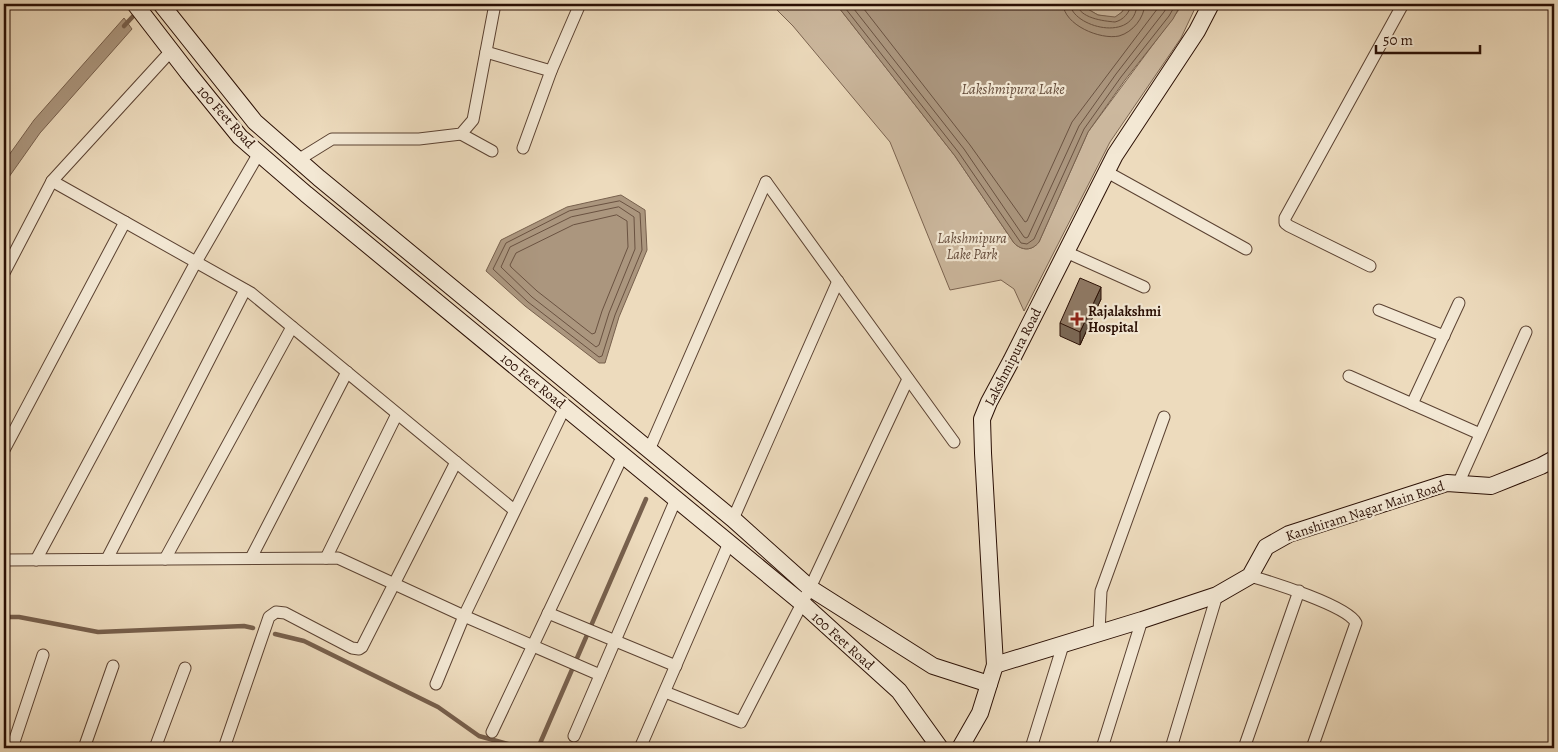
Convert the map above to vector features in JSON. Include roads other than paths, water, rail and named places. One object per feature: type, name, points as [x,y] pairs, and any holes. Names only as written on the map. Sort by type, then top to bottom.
[{"type":"main road","name":"100 Feet Road","points":[[135,4],[240,137],[306,194],[802,603],[899,691],[940,748]]},
{"type":"main road","name":"100 Feet Road","points":[[161,4],[255,122],[298,160],[733,519],[810,588],[933,666],[989,684]]},
{"type":"main road","name":"Lakshmipura Road","points":[[960,748],[980,713],[995,665],[982,419],[988,402],[1011,361],[1115,155],[1197,31],[1211,4]]},
{"type":"main road","name":"Kanshiram Nagar Main Road","points":[[1250,576],[1266,547],[1289,534],[1447,483],[1491,486],[1554,459]]},
{"type":"main road","points":[[995,665],[1218,595],[1250,576]]},
{"type":"street","points":[[461,134],[473,120],[495,4]]},
{"type":"street","points":[[523,148],[551,71],[580,4]]},
{"type":"street","points":[[1370,266],[1289,226],[1285,223],[1285,218],[1403,4]]},
{"type":"street","points":[[4,273],[52,181],[172,51]]},
{"type":"street","points":[[486,52],[551,71]]},
{"type":"street","points":[[298,160],[332,139],[419,139],[461,134],[492,151]]},
{"type":"street","points":[[36,560],[196,262],[259,153]]},
{"type":"street","points":[[1107,172],[1246,248]]},
{"type":"street","points":[[52,181],[245,290],[514,510]]},
{"type":"street","points":[[649,450],[766,182],[954,442]]},
{"type":"street","points":[[4,450],[125,222]]},
{"type":"street","points":[[1066,252],[1144,287]]},
{"type":"street","points":[[733,519],[838,281]]},
{"type":"street","points":[[107,559],[245,290]]},
{"type":"street","points":[[1412,404],[1459,304]]},
{"type":"street","points":[[1379,310],[1444,336]]},
{"type":"street","points":[[165,559],[292,327]]},
{"type":"street","points":[[1458,484],[1526,332]]},
{"type":"street","points":[[250,558],[347,372]]},
{"type":"street","points":[[1349,376],[1480,434]]},
{"type":"street","points":[[665,692],[741,722],[810,588],[908,379]]},
{"type":"street","points":[[436,684],[464,616],[565,407]]},
{"type":"street","points":[[326,558],[398,414]]},
{"type":"street","points":[[1099,632],[1101,592],[1164,417]]},
{"type":"street","points":[[492,732],[623,455]]},
{"type":"street","points":[[224,748],[266,623],[271,615],[276,612],[285,613],[352,648],[359,648],[364,644],[456,462]]},
{"type":"street","points":[[574,736],[676,499]]},
{"type":"street","points":[[640,748],[729,543]]},
{"type":"street","points":[[4,560],[338,558],[464,616],[600,675]]},
{"type":"street","points":[[1250,576],[1299,592],[1350,615],[1356,623],[1312,748]]},
{"type":"street","points":[[1244,748],[1299,592]]},
{"type":"street","points":[[1171,748],[1218,595]]},
{"type":"street","points":[[548,613],[676,666]]},
{"type":"street","points":[[1102,748],[1142,620]]},
{"type":"street","points":[[1031,748],[1063,645]]},
{"type":"street","points":[[12,748],[43,655]]},
{"type":"street","points":[[84,748],[113,666]]},
{"type":"street","points":[[155,748],[184,668]]},
{"type":"water","name":"Lakshmipura Lake","points":[[836,4],[1079,4],[1098,15],[1115,17],[1122,12],[1127,4],[1181,4],[1173,19],[1125,80],[1088,132],[1039,242],[1033,247],[1024,249],[1014,243],[955,156]]},
{"type":"water","points":[[124,18],[132,29],[40,133],[4,184],[4,162],[34,120]]},
{"type":"water","points":[[621,195],[645,210],[647,250],[619,317],[605,363],[599,363],[525,306],[486,271],[501,240],[567,207]]},
{"type":"waterway","points":[[124,26],[137,12]]},
{"type":"waterway","points":[[538,748],[646,499]]},
{"type":"waterway","points":[[4,617],[19,617],[98,632],[244,626],[253,628]]},
{"type":"waterway","points":[[275,634],[304,641],[438,707],[479,736],[522,748]]},
{"type":"place","name":"Rajalakshmi Hospital","points":[[1077,319]]},
{"type":"park label","name":"Lakshmipura Lake Park","points":[[972,246]]}]
